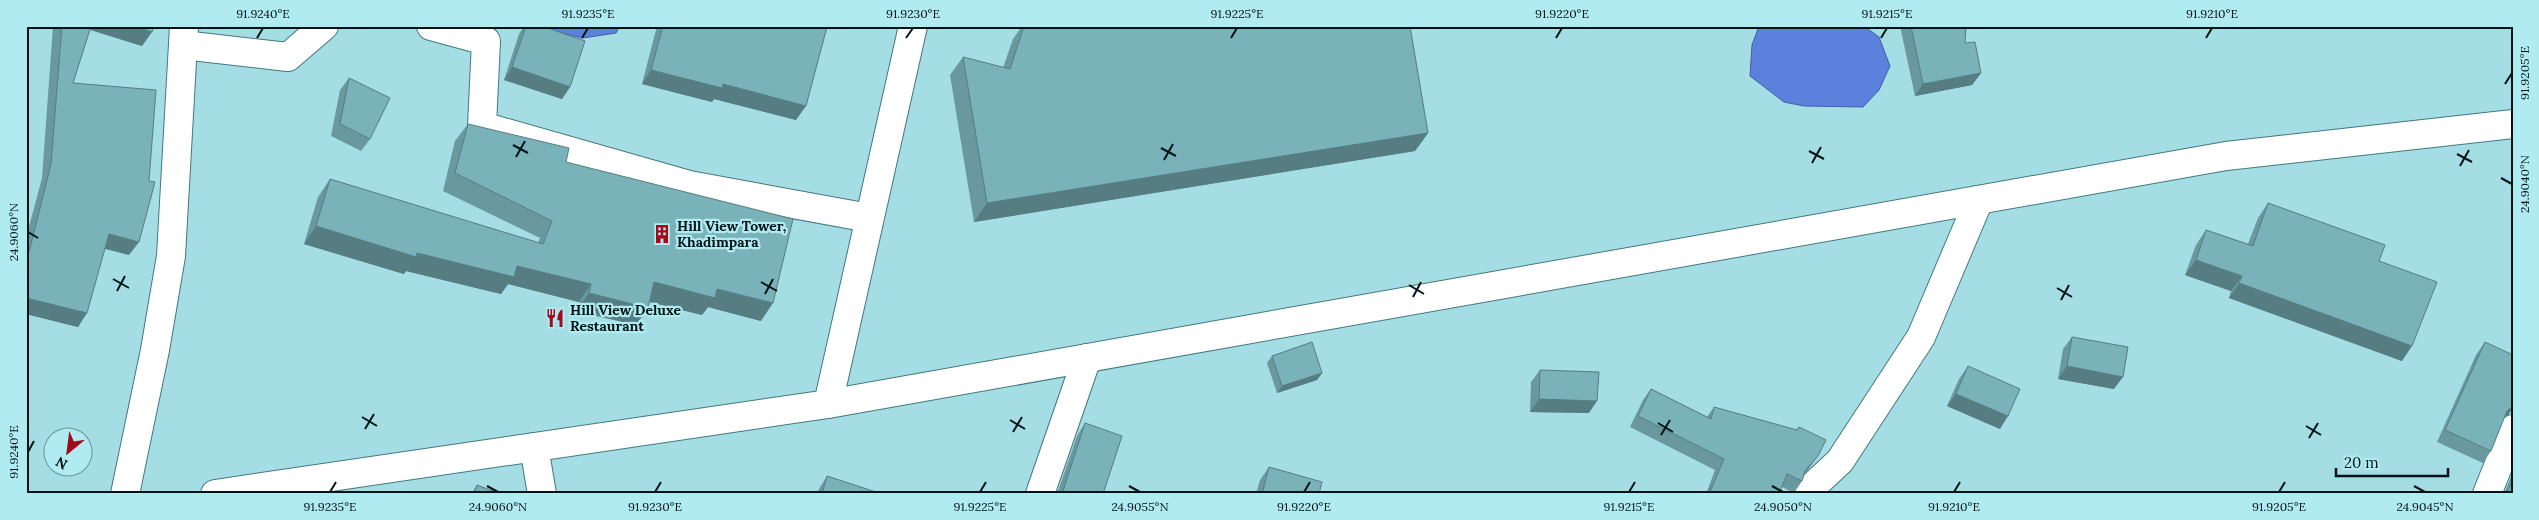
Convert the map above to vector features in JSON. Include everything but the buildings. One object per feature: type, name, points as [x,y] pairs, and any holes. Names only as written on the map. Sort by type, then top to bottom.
[{"type":"main road","points":[[125,494],[155,350],[171,256],[183,36],[288,56],[324,26]]},
{"type":"main road","points":[[431,26],[486,40],[482,126],[689,185],[870,218]]},
{"type":"main road","points":[[828,404],[913,26]]},
{"type":"main road","points":[[215,494],[828,404],[2226,156],[2513,124]]},
{"type":"main road","points":[[1817,492],[1840,462],[1921,337],[1979,200]]},
{"type":"main road","points":[[1040,494],[1087,358]]},
{"type":"main road","points":[[2487,494],[2513,429]]},
{"type":"main road","points":[[534,447],[542,494]]},
{"type":"water","points":[[531,26],[620,26],[616,33],[583,38]]},
{"type":"water","points":[[1759,26],[1864,26],[1879,37],[1890,66],[1879,90],[1863,107],[1804,106],[1784,102],[1750,76],[1752,45]]},
{"type":"place","name":"Hill View Tower, Khadimpara","points":[[662,234]]},
{"type":"place","name":"Hill View Deluxe Restaurant","points":[[555,318]]}]
